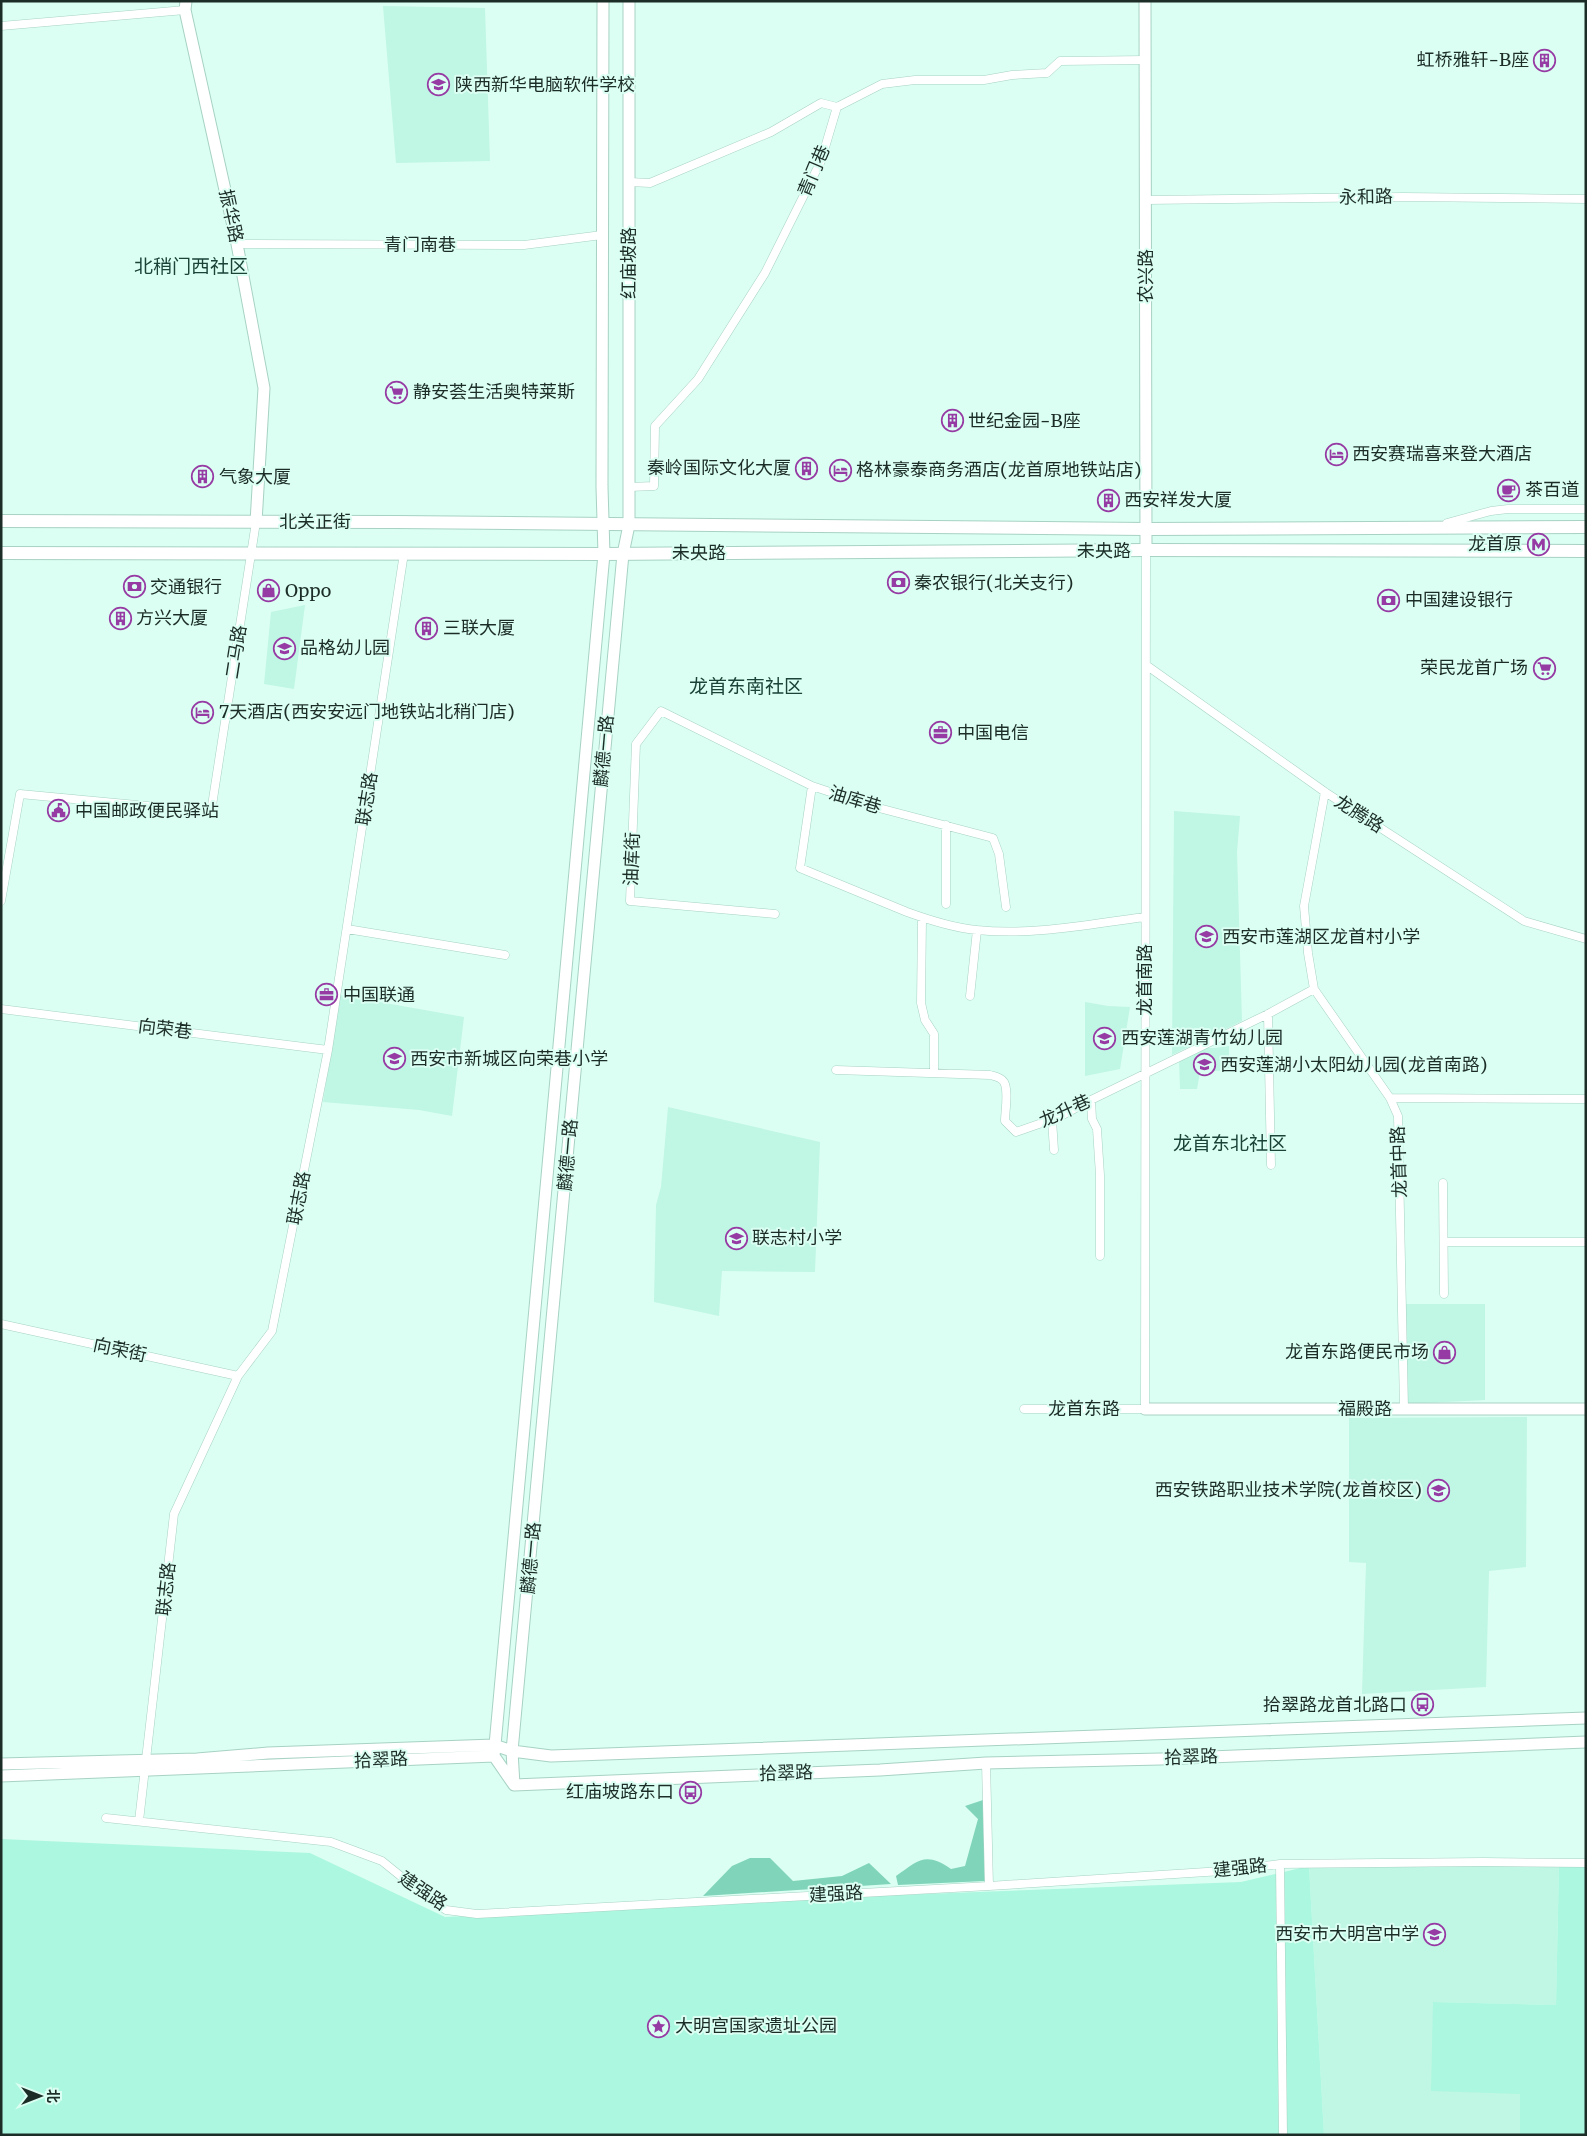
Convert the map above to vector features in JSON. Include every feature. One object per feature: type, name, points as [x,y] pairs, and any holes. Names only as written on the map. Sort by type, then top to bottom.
[{"type":"main road","name":"红庙坡路","points":[[603,1],[603,525]]},
{"type":"main road","name":"红庙坡路","points":[[629,1],[629,525]]},
{"type":"main road","name":"农兴路","points":[[1145,1],[1146,550]]},
{"type":"main road","name":"振华路","points":[[185,6],[237,244],[264,388],[256,522]]},
{"type":"main road","name":"北关正街","points":[[1,521],[629,525]]},
{"type":"main road","name":"麟德一路","points":[[494,1751],[604,554],[603,525]]},
{"type":"main road","name":"未央路","points":[[629,525],[1146,529],[1586,527]]},
{"type":"main road","name":"麟德一路","points":[[514,1785],[512,1751],[623,554],[629,525]]},
{"type":"main road","name":"未央路","points":[[623,554],[1146,550],[1586,551]]},
{"type":"main road","name":"北关正街","points":[[1,553],[623,554]]},
{"type":"main road","name":"福殿路","points":[[1145,1409],[1586,1409]]},
{"type":"main road","name":"拾翠路","points":[[1,1776],[268,1753],[512,1751],[551,1756],[1586,1718]]},
{"type":"main road","name":"拾翠路","points":[[514,1785],[880,1770],[986,1763],[1161,1759],[1586,1742]]},
{"type":"main road","points":[[494,1751],[514,1785]]},
{"type":"main road","name":"拾翠路","points":[[1,1764],[145,1765]]},
{"type":"street","points":[[1,26],[185,6]]},
{"type":"street","points":[[629,182],[650,183],[771,132],[821,103],[837,107],[882,84],[915,80],[984,80],[1012,75],[1048,73],[1060,61],[1146,60]]},
{"type":"street","name":"青门巷","points":[[629,487],[654,486],[654,426],[698,379],[765,273],[821,161],[837,107]]},
{"type":"street","name":"永和路","points":[[1146,200],[1403,197],[1586,199]]},
{"type":"street","name":"青门南巷","points":[[237,244],[524,245],[602,235]]},
{"type":"street","points":[[1427,527],[1508,509],[1586,509]]},
{"type":"street","name":"二马路","points":[[1,901],[20,794],[211,812],[256,522]]},
{"type":"street","name":"龙首南路","points":[[1145,1409],[1146,550]]},
{"type":"street","name":"联志路","points":[[138,1821],[174,1514],[238,1376],[272,1331],[328,1050],[404,553]]},
{"type":"street","name":"龙腾路","points":[[1146,665],[1325,792],[1524,921],[1586,938]]},
{"type":"street","name":"油库巷","points":[[662,711],[812,786],[875,807],[991,837],[995,840],[999,854],[1006,906]]},
{"type":"street","name":"油库街","points":[[662,711],[636,744],[630,901],[775,914]]},
{"type":"street","points":[[812,786],[800,868],[922,918],[977,930],[1031,931],[1145,917]]},
{"type":"street","name":"龙首中路","points":[[1325,792],[1304,906],[1308,954],[1314,989],[1390,1098],[1398,1116],[1404,1409]]},
{"type":"street","points":[[946,825],[946,904]]},
{"type":"street","points":[[922,918],[921,1003],[925,1020],[934,1034],[934,1073]]},
{"type":"street","points":[[347,929],[505,955]]},
{"type":"street","points":[[970,996],[977,930]]},
{"type":"street","name":"龙升巷","points":[[836,1070],[990,1075],[1000,1078],[1004,1082],[1006,1090],[1005,1121],[1016,1132],[1052,1120],[1268,1014],[1314,989]]},
{"type":"street","name":"向荣巷","points":[[1,1009],[328,1050]]},
{"type":"street","points":[[1268,1014],[1271,1166]]},
{"type":"street","points":[[1390,1098],[1586,1099]]},
{"type":"street","points":[[1091,1100],[1092,1119],[1097,1129],[1100,1175],[1100,1256]]},
{"type":"street","points":[[1052,1120],[1054,1150]]},
{"type":"street","points":[[1443,1183],[1444,1294]]},
{"type":"street","points":[[1444,1242],[1586,1242]]},
{"type":"street","name":"向荣街","points":[[1,1324],[238,1376]]},
{"type":"street","name":"龙首东路","points":[[1024,1409],[1145,1409]]},
{"type":"street","points":[[986,1763],[989,1886]]},
{"type":"street","name":"建强路","points":[[106,1818],[331,1842],[382,1861],[446,1910],[477,1914],[989,1886],[1222,1871],[1280,1864],[1483,1862],[1586,1864]]},
{"type":"street","points":[[1280,1864],[1283,2135]]},
{"type":"shaded area","name":"陕西新华电脑软件学校","points":[[383,6],[485,8],[490,161],[396,163]]},
{"type":"shaded area","name":"品格幼儿园","points":[[305,605],[294,689],[264,684],[271,612]]},
{"type":"shaded area","name":"西安市莲湖区龙首村小学","points":[[1174,811],[1240,816],[1237,852],[1242,1021],[1172,1055]]},
{"type":"shaded area","name":"西安市新城区向荣巷小学","points":[[340,995],[464,1017],[452,1116],[419,1110],[323,1102]]},
{"type":"shaded area","name":"西安莲湖青竹幼儿园","points":[[1085,1002],[1130,1007],[1120,1069],[1085,1076]]},
{"type":"shaded area","name":"西安莲湖小太阳幼儿园(龙首南路)","points":[[1229,1046],[1229,1070],[1200,1072],[1197,1089],[1180,1089],[1179,1059],[1202,1048]]},
{"type":"shaded area","name":"联志村小学","points":[[668,1107],[820,1142],[815,1272],[722,1271],[719,1316],[654,1302],[656,1205],[661,1187]]},
{"type":"shaded area","name":"龙首东路便民市场","points":[[1405,1304],[1485,1304],[1485,1400],[1405,1404]]},
{"type":"shaded area","name":"西安铁路职业技术学院(龙首校区)","points":[[1527,1417],[1526,1567],[1489,1571],[1486,1687],[1362,1694],[1366,1563],[1349,1562],[1349,1418]]},
{"type":"shaded area","points":[[983,1800],[985,1881],[898,1885],[896,1876],[922,1860],[935,1860],[951,1869],[965,1866],[978,1819],[965,1806]]},
{"type":"shaded area","name":"大明宫国家遗址公园","points":[[1,1839],[310,1853],[445,1917],[845,1897],[1241,1882],[1309,1866],[1324,2135],[1,2135]]},
{"type":"shaded area","points":[[750,1858],[770,1858],[793,1881],[842,1876],[869,1863],[891,1884],[703,1896],[732,1866]]},
{"type":"shaded area","name":"西安市大明宫中学","points":[[1559,1864],[1556,2005],[1433,2002],[1520,2094],[1520,2135],[1324,2135],[1309,1866]]},
{"type":"shaded area","points":[[1559,1864],[1586,1864],[1586,2135],[1520,2135],[1520,2094],[1431,2091],[1433,2002],[1556,2005]]},
{"type":"place","name":"虹桥雅轩-B座","points":[[1545,60]]},
{"type":"place","name":"陕西新华电脑软件学校","points":[[439,85]]},
{"type":"place","name":"静安荟生活奥特莱斯","points":[[397,392]]},
{"type":"place","name":"世纪金园-B座","points":[[952,421]]},
{"type":"place","name":"西安赛瑞喜来登大酒店","points":[[1336,454]]},
{"type":"place","name":"秦岭国际文化大厦","points":[[807,468]]},
{"type":"place","name":"格林豪泰商务酒店(龙首原地铁站店)","points":[[840,470]]},
{"type":"place","name":"气象大厦","points":[[203,477]]},
{"type":"place","name":"茶百道","points":[[1509,490]]},
{"type":"place","name":"西安祥发大厦","points":[[1108,500]]},
{"type":"place","name":"龙首原","points":[[1538,544]]},
{"type":"place","name":"秦农银行(北关支行)","points":[[898,583]]},
{"type":"place","name":"交通银行","points":[[134,587]]},
{"type":"place","name":"Oppo","points":[[269,591]]},
{"type":"place","name":"中国建设银行","points":[[1389,600]]},
{"type":"place","name":"方兴大厦","points":[[120,618]]},
{"type":"place","name":"三联大厦","points":[[427,628]]},
{"type":"place","name":"品格幼儿园","points":[[284,648]]},
{"type":"place","name":"荣民龙首广场","points":[[1544,668]]},
{"type":"place","name":"7天酒店(西安安远门地铁站北稍门店)","points":[[203,712]]},
{"type":"place","name":"中国电信","points":[[941,733]]},
{"type":"place","name":"中国邮政便民驿站","points":[[59,811]]},
{"type":"place","name":"西安市莲湖区龙首村小学","points":[[1206,937]]},
{"type":"place","name":"中国联通","points":[[327,995]]},
{"type":"place","name":"西安莲湖青竹幼儿园","points":[[1105,1038]]},
{"type":"place","name":"西安市新城区向荣巷小学","points":[[394,1059]]},
{"type":"place","name":"西安莲湖小太阳幼儿园(龙首南路)","points":[[1204,1065]]},
{"type":"place","name":"联志村小学","points":[[736,1238]]},
{"type":"place","name":"龙首东路便民市场","points":[[1445,1352]]},
{"type":"place","name":"西安铁路职业技术学院(龙首校区)","points":[[1438,1490]]},
{"type":"place","name":"拾翠路龙首北路口","points":[[1423,1705]]},
{"type":"place","name":"红庙坡路东口","points":[[690,1792]]},
{"type":"place","name":"西安市大明宫中学","points":[[1435,1934]]},
{"type":"place","name":"大明宫国家遗址公园","points":[[659,2026]]},
{"type":"district","name":"北稍门西社区","points":[[191,266]]},
{"type":"district","name":"龙首东南社区","points":[[746,686]]},
{"type":"district","name":"龙首东北社区","points":[[1230,1143]]}]
